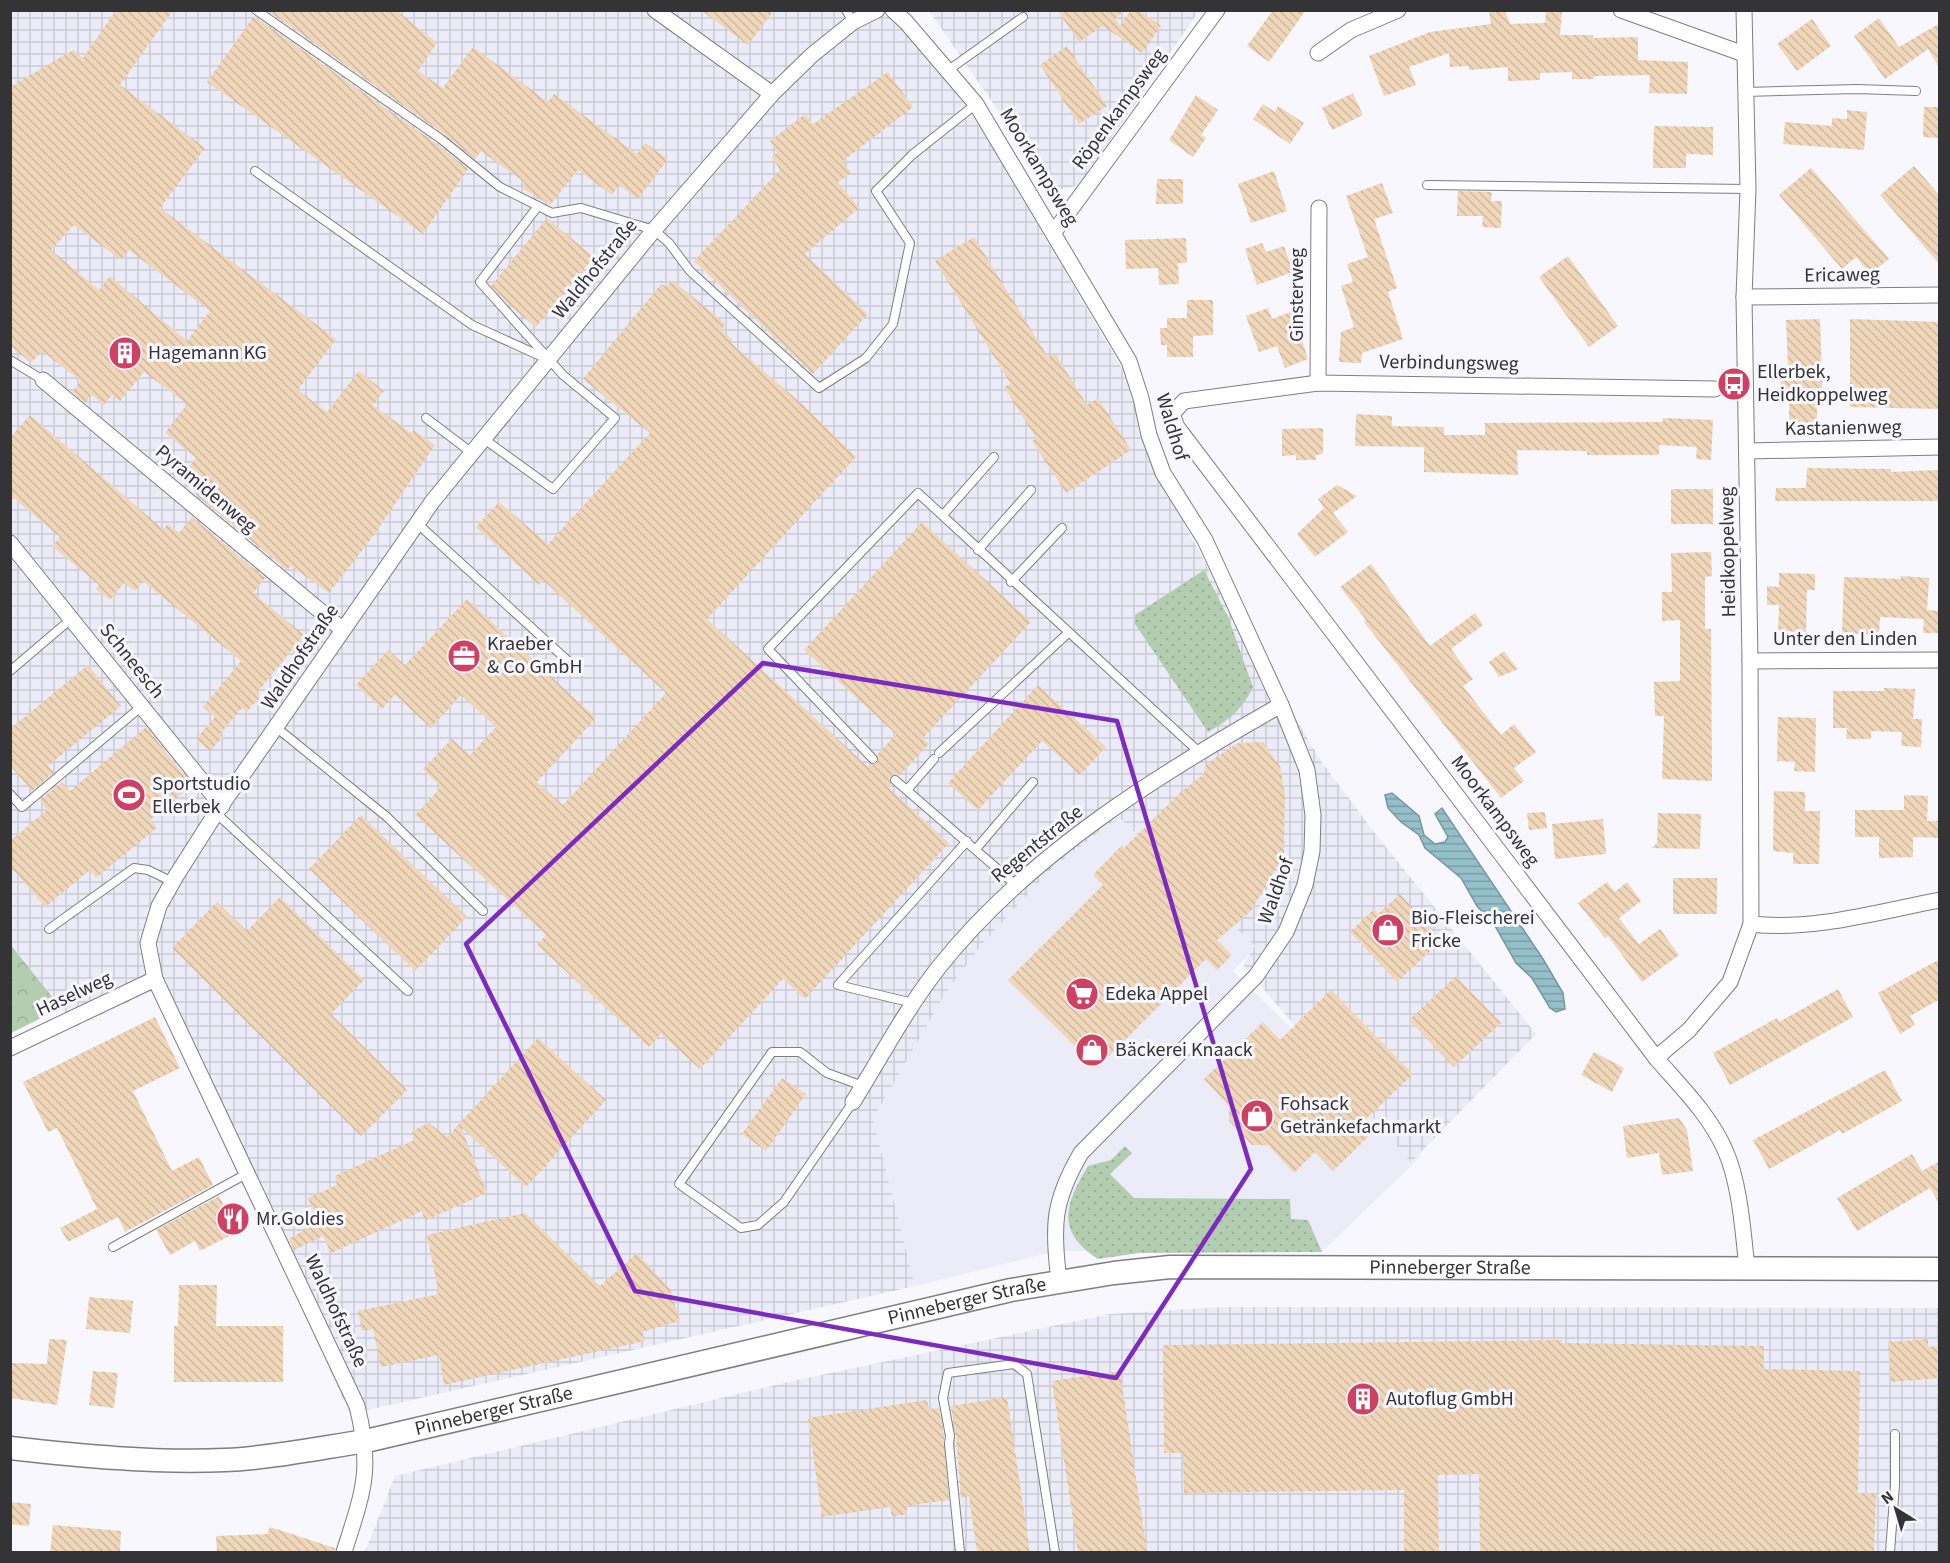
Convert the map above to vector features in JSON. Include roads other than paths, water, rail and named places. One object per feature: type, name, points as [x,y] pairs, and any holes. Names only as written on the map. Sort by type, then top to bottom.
[{"type":"main road","name":"Pinneberger Straße","points":[[10,1448],[134,1461],[227,1460],[366,1441],[1059,1280],[1170,1267],[1940,1269]]},
{"type":"street","name":"Waldhofstraße","points":[[348,1552],[364,1486],[366,1441],[357,1406],[155,980],[148,943],[159,906],[219,809],[432,502],[654,230],[772,94],[850,16],[877,10]]},
{"type":"street","name":"Moorkampsweg","points":[[893,10],[906,22],[976,104],[1054,232],[1129,362]]},
{"type":"street","name":"Röpenkampsweg","points":[[1054,232],[1217,10]]},
{"type":"street","points":[[1318,53],[1351,30],[1398,10]]},
{"type":"street","points":[[1621,10],[1744,54]]},
{"type":"street","name":"Heidkoppelweg","points":[[1656,1058],[1689,1030],[1730,982],[1751,924],[1748,451],[1744,297],[1748,189],[1744,10]]},
{"type":"street","points":[[666,13],[772,94]]},
{"type":"street","name":"Ginsterweg","points":[[1318,383],[1319,208]]},
{"type":"street","name":"Ericaweg","points":[[1744,297],[1940,294]]},
{"type":"street","name":"Waldhof","points":[[1059,1280],[1054,1240],[1057,1206],[1064,1181],[1081,1153],[1256,976],[1286,932],[1305,885],[1312,850],[1313,815],[1307,770],[1281,705],[1205,540],[1163,473],[1149,435],[1129,362]]},
{"type":"street","name":"Pyramidenweg","points":[[43,380],[343,630]]},
{"type":"street","name":"Verbindungsweg","points":[[1184,401],[1318,383],[1715,389]]},
{"type":"street","name":"Moorkampsweg","points":[[1184,401],[1172,414],[1177,427],[1656,1058],[1695,1102],[1726,1150],[1742,1212],[1747,1268]]},
{"type":"street","name":"Kastanienweg","points":[[1748,451],[1940,447]]},
{"type":"street","name":"Schneesch","points":[[10,543],[142,706],[219,809]]},
{"type":"street","name":"Unter den Linden","points":[[1750,661],[1940,660]]},
{"type":"street","name":"Regentstraße","points":[[853,1102],[913,1003],[946,960],[1016,885],[1107,814],[1199,752],[1281,705]]},
{"type":"street","points":[[1751,924],[1780,927],[1811,925],[1940,900]]},
{"type":"street","name":"Haselweg","points":[[10,1048],[155,980]]},
{"type":"lane","points":[[256,10],[441,139],[500,187],[552,213],[581,208],[654,230],[669,243],[690,271],[819,388],[866,358],[893,324],[910,243],[876,191],[912,155],[976,104]]},
{"type":"lane","points":[[947,71],[1023,17]]},
{"type":"lane","points":[[1745,92],[1857,89],[1916,91]]},
{"type":"lane","points":[[255,171],[472,325],[550,360]]},
{"type":"lane","points":[[1427,185],[1748,189]]},
{"type":"lane","points":[[484,439],[553,489],[615,418],[563,375],[480,282],[538,206]]},
{"type":"lane","points":[[10,360],[43,380]]},
{"type":"lane","points":[[426,418],[472,453]]},
{"type":"lane","points":[[942,515],[994,457]]},
{"type":"lane","points":[[978,550],[1031,490]]},
{"type":"lane","points":[[873,759],[768,649],[918,493],[1011,582],[1199,752]]},
{"type":"lane","points":[[418,524],[568,661]]},
{"type":"lane","points":[[1011,582],[1062,528]]},
{"type":"lane","points":[[10,671],[71,619]]},
{"type":"lane","points":[[908,790],[937,756],[1068,633]]},
{"type":"lane","points":[[10,794],[22,807],[142,706]]},
{"type":"lane","points":[[277,728],[387,817],[483,911]]},
{"type":"lane","points":[[895,780],[1016,885]]},
{"type":"lane","points":[[976,849],[1033,782]]},
{"type":"lane","points":[[219,809],[408,991]]},
{"type":"lane","points":[[913,1003],[838,985],[967,841]]},
{"type":"lane","points":[[49,929],[134,868],[148,870],[173,882]]},
{"type":"lane","points":[[853,1102],[784,1202],[758,1225],[741,1228],[679,1184],[772,1052],[800,1052],[827,1072],[863,1086]]},
{"type":"lane","points":[[113,1246],[248,1173]]},
{"type":"lane","points":[[960,1552],[950,1436],[943,1398],[948,1373],[1014,1364],[1027,1374],[1055,1552]]},
{"type":"lane","points":[[1890,1552],[1895,1494],[1895,1434]]},
{"type":"water","points":[[1392,793],[1419,816],[1424,835],[1435,844],[1445,842],[1448,837],[1435,814],[1442,808],[1543,959],[1563,993],[1565,1009],[1556,1012],[1550,1008],[1532,978],[1516,963],[1495,926],[1477,906],[1461,878],[1425,848],[1419,835],[1401,822],[1388,808],[1385,795]]},
{"type":"place","name":"Hagemann KG","points":[[125,353]]},
{"type":"place","name":"Ellerbek, Heidkoppelweg","points":[[1734,384]]},
{"type":"place","name":"Kraeber & Co GmbH","points":[[464,656]]},
{"type":"place","name":"Sportstudio Ellerbek","points":[[129,795]]},
{"type":"place","name":"Bio-Fleischerei Fricke","points":[[1388,930]]},
{"type":"place","name":"Edeka Appel","points":[[1082,994]]},
{"type":"place","name":"Bäckerei Knaack","points":[[1092,1050]]},
{"type":"place","name":"Fohsack Getränkefachmarkt","points":[[1257,1116]]},
{"type":"place","name":"Mr.Goldies","points":[[233,1219]]},
{"type":"place","name":"Autoflug GmbH","points":[[1363,1399]]}]
